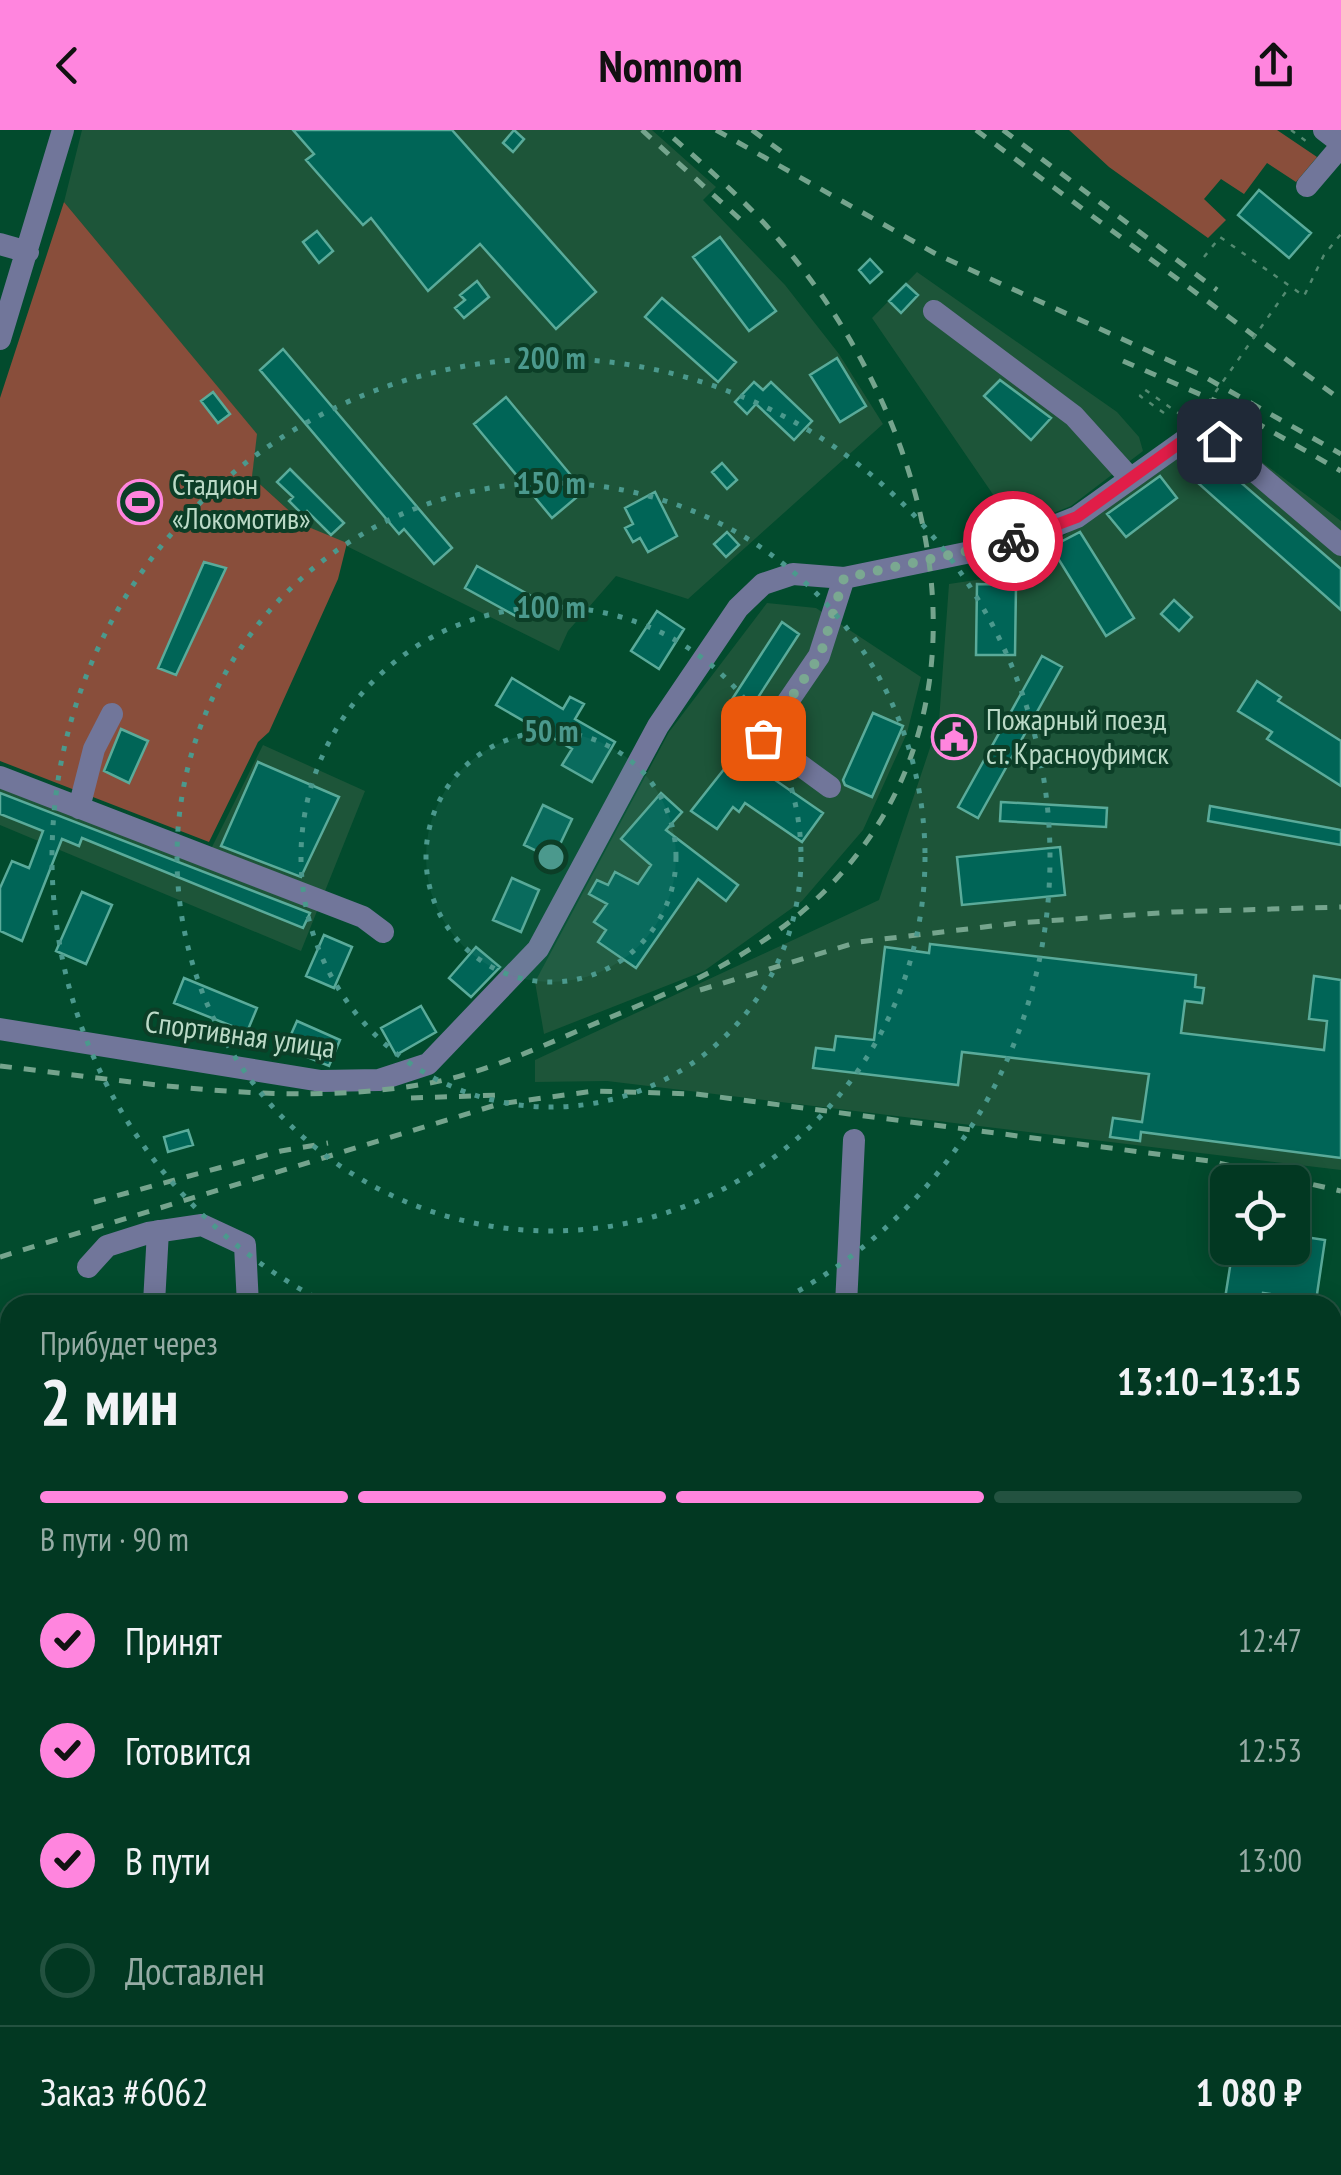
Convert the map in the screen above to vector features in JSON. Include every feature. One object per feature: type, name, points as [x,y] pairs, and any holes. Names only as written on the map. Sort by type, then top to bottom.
[{"type":"street","points":[[0,339],[63,130]]},
{"type":"street","points":[[1307,186],[1341,144],[1316,136]]},
{"type":"street","points":[[0,244],[28,252]]},
{"type":"street","points":[[934,312],[1074,416],[1130,478]]},
{"type":"street","name":"Спортивная улица","points":[[0,1029],[321,1081],[378,1080],[428,1064],[538,949],[658,726],[738,608],[763,584],[793,574],[844,578],[995,547],[1042,532],[1077,517],[1184,440],[1203,436],[1219,441],[1341,546]]},
{"type":"street","points":[[830,786],[763,738],[820,656],[844,578]]},
{"type":"street","points":[[79,808],[94,748],[112,714]]},
{"type":"street","points":[[0,777],[363,917],[383,932]]},
{"type":"street","points":[[846,1295],[854,1140]]},
{"type":"street","points":[[88,1268],[107,1246],[158,1231],[202,1225],[245,1246],[247,1295]]},
{"type":"street","points":[[154,1295],[158,1231]]},
{"type":"path","points":[[1291,130],[1316,136]]},
{"type":"path","points":[[1204,256],[1220,237],[1304,296],[1324,255],[1341,234]]},
{"type":"path","points":[[1164,413],[1140,396],[1144,390],[1194,424],[1290,286]]},
{"type":"shaded area","points":[[82,130],[652,130],[716,187],[703,200],[785,285],[839,354],[883,424],[688,599],[616,576],[568,631],[559,651],[306,526],[252,477],[256,434],[64,202]]},
{"type":"shaded area","points":[[1069,130],[1277,130],[1317,157],[1296,182],[1267,163],[1244,194],[1221,179],[1204,199],[1226,220],[1208,238],[1109,167]]},
{"type":"shaded area","name":"Стадион «Локомотив»","points":[[64,202],[257,434],[252,477],[306,526],[347,543],[338,579],[269,732],[258,742],[209,842],[0,761],[0,398]]},
{"type":"shaded area","points":[[917,272],[1117,412],[1139,437],[1143,451],[1071,506],[1016,528],[872,318]]},
{"type":"shaded area","points":[[1215,427],[1341,521],[1341,1170],[607,1081],[535,1082],[535,1060],[879,900],[939,721],[949,584],[1009,575]]},
{"type":"shaded area","points":[[767,603],[816,608],[921,677],[907,733],[863,830],[802,901],[704,971],[544,1034],[535,982],[669,732]]},
{"type":"shaded area","points":[[263,745],[365,791],[301,951],[0,825],[0,767],[211,849]]},
{"type":"building","points":[[293,130],[452,130],[596,292],[556,329],[480,244],[428,291],[371,218],[363,225],[306,160],[314,154]]},
{"type":"building","points":[[514,130],[524,139],[513,152],[503,143]]},
{"type":"building","points":[[1259,190],[1311,233],[1289,258],[1238,215]]},
{"type":"building","points":[[317,231],[333,251],[319,263],[303,242]]},
{"type":"building","points":[[720,237],[776,311],[749,331],[693,257]]},
{"type":"building","points":[[870,259],[882,272],[870,283],[859,270]]},
{"type":"building","points":[[477,281],[489,297],[464,318],[455,308],[465,300],[460,295]]},
{"type":"building","points":[[906,284],[918,295],[901,313],[889,301]]},
{"type":"building","points":[[662,298],[736,362],[718,382],[645,317]]},
{"type":"building","points":[[283,349],[452,548],[434,564],[404,529],[399,534],[260,370]]},
{"type":"building","points":[[837,358],[866,406],[840,422],[810,375]]},
{"type":"building","points":[[1000,380],[1051,418],[1031,440],[984,396]]},
{"type":"building","points":[[754,382],[763,390],[771,382],[812,421],[794,440],[756,404],[747,414],[735,402]]},
{"type":"building","points":[[213,392],[230,414],[218,423],[201,401]]},
{"type":"building","points":[[506,397],[584,491],[552,518],[474,424]]},
{"type":"building","points":[[1208,454],[1341,569],[1341,610],[1189,475]]},
{"type":"building","points":[[722,463],[737,480],[727,489],[712,472]]},
{"type":"building","points":[[290,469],[344,523],[331,535],[307,511],[303,515],[289,501],[293,497],[277,482]]},
{"type":"building","points":[[1160,476],[1177,498],[1126,537],[1107,514]]},
{"type":"building","points":[[655,492],[677,536],[648,552],[640,538],[633,542],[625,528],[633,524],[625,508]]},
{"type":"building","points":[[727,532],[739,545],[726,557],[714,544]]},
{"type":"building","points":[[1080,532],[1134,618],[1106,636],[1051,547]]},
{"type":"building","points":[[204,562],[226,568],[176,675],[158,668]]},
{"type":"building","points":[[477,566],[533,597],[521,619],[465,588]]},
{"type":"building","points":[[977,584],[1016,585],[1015,655],[976,655]]},
{"type":"building","points":[[1174,600],[1192,617],[1179,631],[1161,614]]},
{"type":"building","points":[[657,611],[684,629],[659,669],[631,651]]},
{"type":"building","points":[[782,622],[799,634],[748,713],[731,701]]},
{"type":"building","points":[[1042,656],[1062,667],[978,818],[958,807]]},
{"type":"building","points":[[512,678],[563,709],[570,697],[584,704],[575,719],[615,742],[592,782],[562,765],[572,749],[496,705]]},
{"type":"building","points":[[1257,681],[1281,697],[1278,701],[1341,741],[1341,786],[1267,739],[1272,732],[1238,711]]},
{"type":"building","points":[[873,713],[903,726],[872,797],[845,785],[843,780]]},
{"type":"building","points":[[121,729],[148,741],[129,783],[104,771]]},
{"type":"building","points":[[744,744],[758,754],[752,764],[823,813],[802,842],[745,803],[739,812],[733,807],[717,829],[691,811]]},
{"type":"building","points":[[258,762],[339,797],[301,877],[221,846]]},
{"type":"building","points":[[0,793],[310,913],[303,928],[82,838],[79,846],[62,839],[22,941],[0,931],[0,888],[12,861],[29,868],[43,831],[0,814]]},
{"type":"building","points":[[661,793],[682,812],[666,830],[738,885],[726,901],[698,879],[636,968],[598,942],[606,930],[594,922],[607,904],[589,894],[597,880],[608,885],[615,872],[638,884],[651,865],[621,839]]},
{"type":"building","points":[[1001,802],[1107,808],[1106,827],[1000,821]]},
{"type":"building","points":[[543,805],[572,819],[553,859],[524,845]]},
{"type":"building","points":[[1210,806],[1341,830],[1341,845],[1208,821]]},
{"type":"building","points":[[1060,847],[1065,895],[962,905],[957,857]]},
{"type":"building","points":[[512,878],[539,890],[521,932],[493,920]]},
{"type":"building","points":[[82,892],[112,905],[86,964],[56,951]]},
{"type":"building","points":[[324,935],[352,947],[334,988],[306,976]]},
{"type":"building","points":[[930,944],[1196,975],[1195,987],[1204,988],[1202,1003],[1185,1001],[1181,1033],[1324,1050],[1327,1021],[1309,1019],[1314,976],[1341,980],[1341,1158],[1141,1132],[1140,1141],[1110,1137],[1113,1118],[1142,1122],[1149,1074],[962,1052],[958,1085],[813,1068],[816,1048],[834,1050],[836,1036],[874,1040],[885,947],[929,953]]},
{"type":"building","points":[[476,947],[500,967],[471,997],[449,978]]},
{"type":"building","points":[[184,978],[257,1008],[247,1032],[174,1003]]},
{"type":"building","points":[[421,1006],[436,1032],[396,1055],[381,1028]]},
{"type":"building","points":[[297,1021],[340,1040],[329,1066],[285,1048]]},
{"type":"building","points":[[188,1130],[193,1145],[168,1152],[164,1137]]},
{"type":"building","points":[[1310,1238],[1325,1240],[1317,1295],[1226,1295],[1230,1265],[1310,1265]]},
{"type":"railway","points":[[642,130],[742,221]]},
{"type":"railway","points":[[0,1066],[269,1093],[377,1090],[453,1078],[522,1055],[638,1006],[740,955],[810,905],[874,830],[914,748],[932,659],[930,569],[911,478],[877,390],[830,307],[760,219],[664,130]]},
{"type":"railway","points":[[716,130],[936,254],[1203,376],[1341,454]]},
{"type":"railway","points":[[752,130],[790,158]]},
{"type":"railway","points":[[976,130],[1341,400]]},
{"type":"railway","points":[[1003,130],[1217,290]]},
{"type":"railway","points":[[1123,361],[1227,406],[1341,471]]},
{"type":"railway","points":[[700,990],[858,942],[1018,923],[1173,912],[1341,907]]},
{"type":"railway","points":[[0,1257],[499,1104],[594,1091],[696,1094],[1210,1161],[1341,1191]]},
{"type":"railway","points":[[411,1098],[501,1095]]},
{"type":"railway","points":[[94,1202],[281,1151],[328,1143]]},
{"type":"way so far","points":[[763,738],[820,656],[844,578],[1013,541]]},
{"type":"place","name":"Стадион «Локомотив»","points":[[140,502]]},
{"type":"place","name":"Пожарный поезд ст. Красноуфимск","points":[[954,737]]},
{"type":"route","points":[[1013,541],[1077,517],[1184,440],[1203,436],[1219,441]]}]
